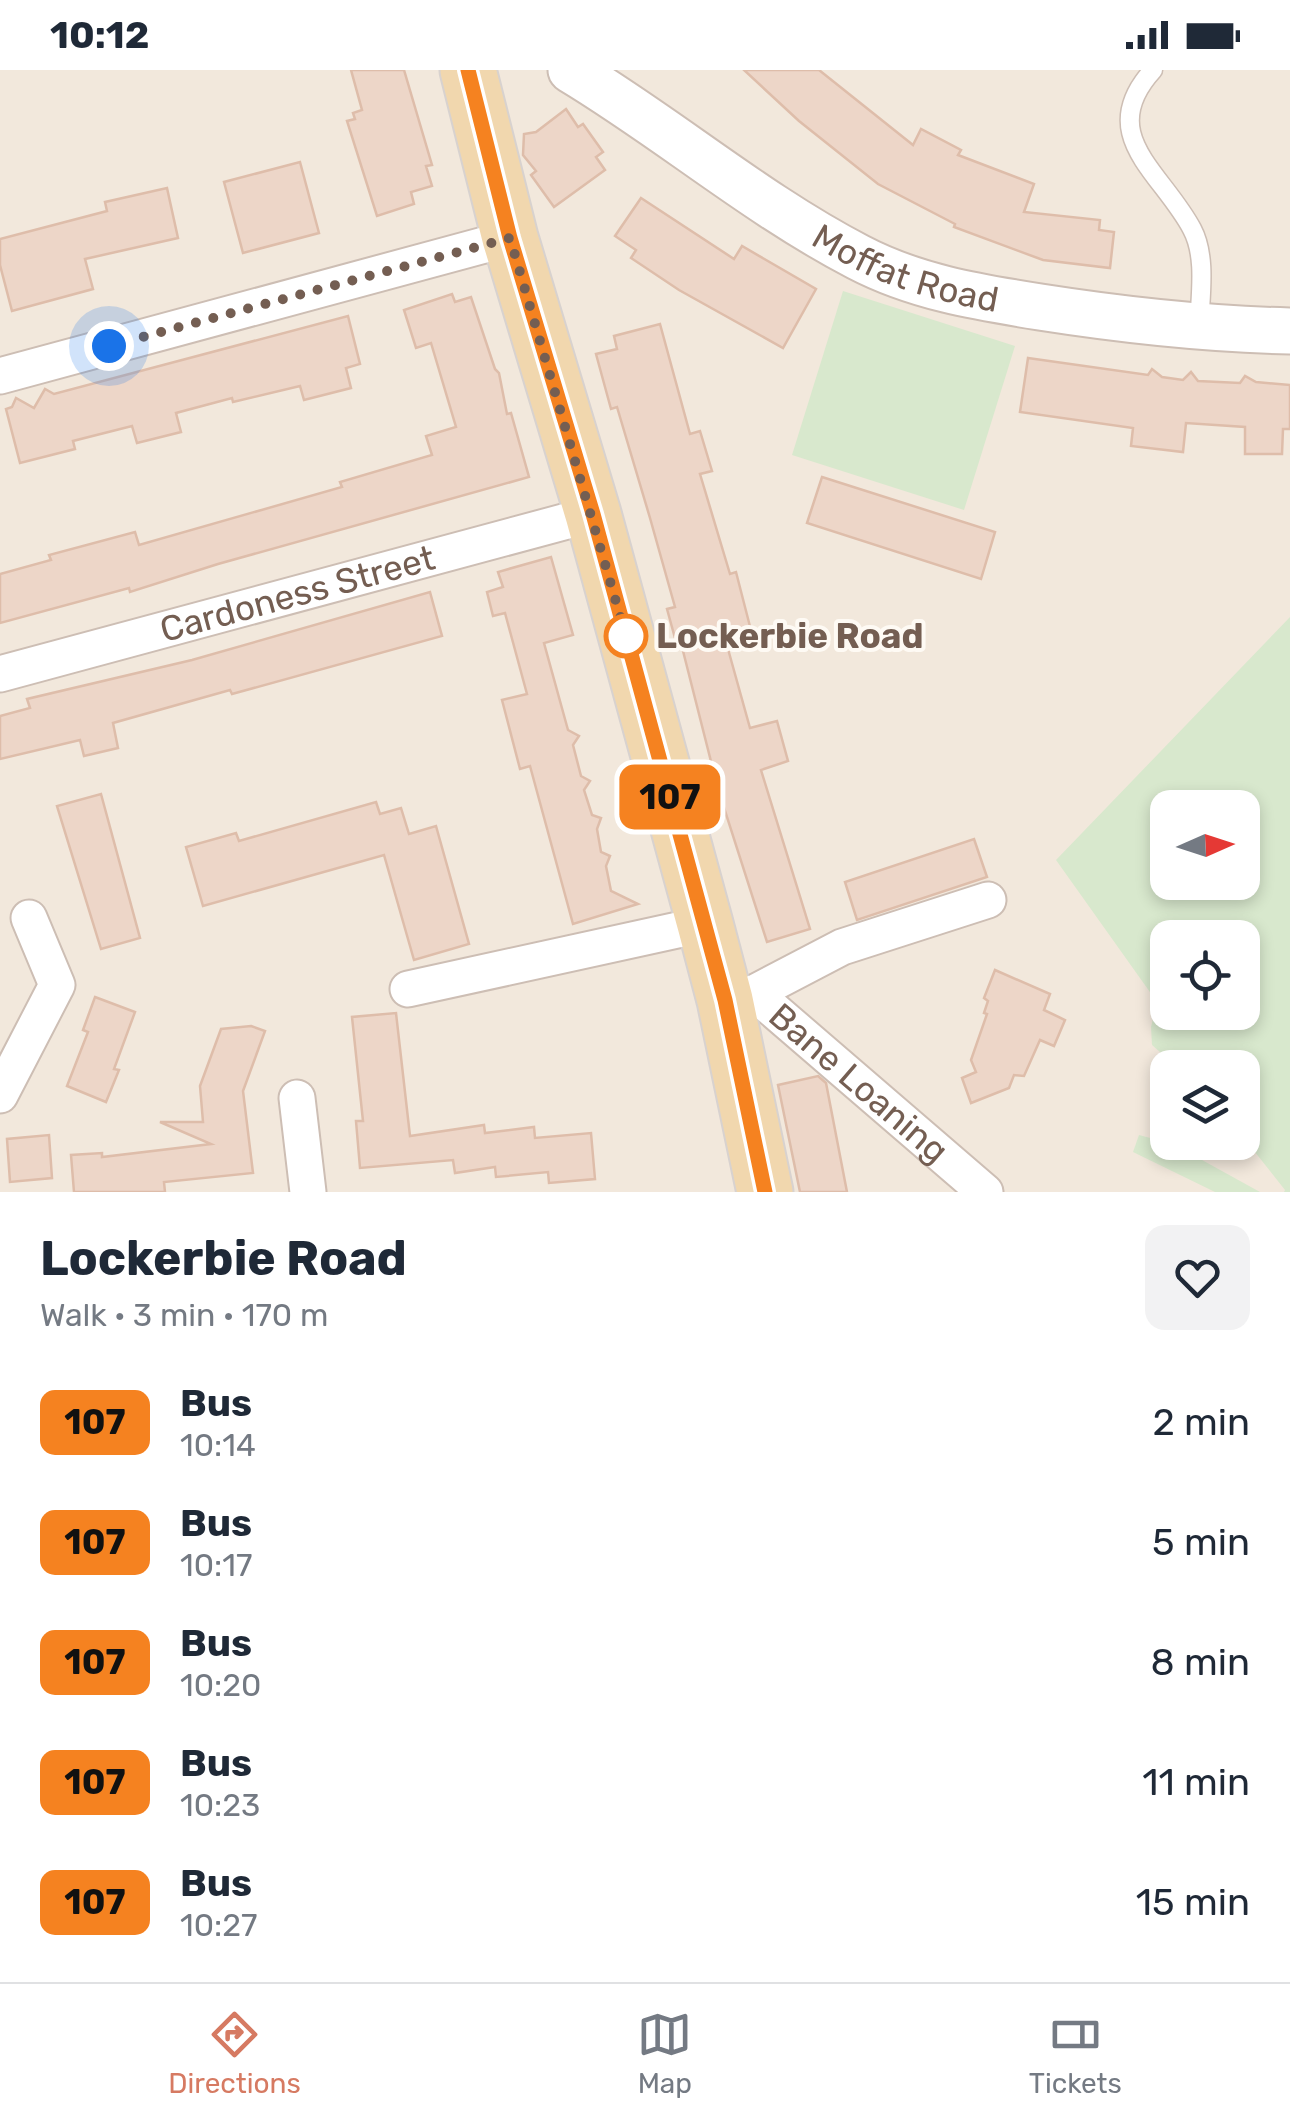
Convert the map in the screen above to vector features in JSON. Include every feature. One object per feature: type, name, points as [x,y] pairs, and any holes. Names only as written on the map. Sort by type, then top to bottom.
[{"type":"main road","points":[[468,70],[510,238],[593,514],[705,924],[740,996],[765,1192]]},
{"type":"street","name":"Moffat Road","points":[[571,70],[778,212],[876,266],[925,285],[970,296],[1198,328],[1290,331]]},
{"type":"street","points":[[0,376],[510,238]]},
{"type":"street","name":"Cardoness Street","points":[[0,674],[593,514]]},
{"type":"street","points":[[740,996],[842,947],[988,900]]},
{"type":"street","points":[[0,1095],[57,985],[29,918]]},
{"type":"street","points":[[408,989],[705,924]]},
{"type":"street","name":"Bane Loaning","points":[[740,996],[985,1192]]},
{"type":"street","points":[[297,1098],[308,1192]]},
{"type":"lane","points":[[1153,70],[1138,88],[1129,108],[1129,124],[1132,140],[1193,230],[1201,276],[1198,328]]},
{"type":"shaded area","points":[[0,70],[1290,70],[1290,1192],[0,1192]]},
{"type":"green space","points":[[843,291],[1015,346],[964,510],[792,455]]},
{"type":"green space","points":[[1290,617],[1290,1192],[1284,1192],[1260,1158],[1260,1050],[1158,1050],[1152,1045],[1151,1030],[1260,1030],[1260,920],[1150,920],[1150,992],[1056,860]]},
{"type":"green space","points":[[1139,1135],[1150,1138],[1150,1160],[1202,1160],[1260,1192],[1215,1192],[1133,1152]]},
{"type":"building","points":[[351,70],[404,70],[432,165],[426,166],[432,186],[411,192],[414,204],[377,216],[347,121],[355,119],[353,113],[362,110]]},
{"type":"building","points":[[744,70],[819,70],[913,145],[921,129],[961,150],[958,155],[1034,184],[1024,212],[1100,220],[1099,230],[1114,232],[1110,268],[1043,260],[954,227],[955,224],[878,184],[799,121]]},
{"type":"building","points":[[566,109],[578,127],[583,124],[603,152],[596,157],[605,170],[554,207],[531,175],[536,171],[523,155],[524,134],[536,132]]},
{"type":"building","points":[[300,162],[319,233],[243,253],[224,182]]},
{"type":"building","points":[[167,188],[178,238],[85,259],[93,289],[12,311],[0,265],[0,239],[107,211],[105,202]]},
{"type":"building","points":[[641,198],[734,259],[742,246],[816,289],[783,348],[679,290],[631,258],[636,250],[615,236]]},
{"type":"building","points":[[452,294],[455,302],[471,297],[499,373],[507,414],[511,413],[529,477],[130,592],[129,588],[0,623],[0,574],[51,560],[49,555],[135,532],[139,545],[342,487],[340,482],[432,455],[426,436],[456,427],[431,343],[416,348],[404,310]]},
{"type":"building","points":[[348,316],[360,364],[346,368],[351,388],[304,400],[300,386],[233,402],[232,398],[176,413],[181,432],[137,443],[132,426],[73,441],[75,449],[20,463],[6,409],[12,407],[16,398],[34,408],[45,389],[54,394]]},
{"type":"building","points":[[660,324],[690,434],[700,431],[712,471],[700,474],[730,574],[736,572],[754,642],[728,649],[750,728],[777,721],[788,761],[761,770],[810,929],[767,942],[718,789],[682,647],[678,649],[667,609],[675,607],[650,518],[617,407],[611,409],[596,354],[617,349],[614,336]]},
{"type":"building","points":[[1028,358],[1148,375],[1152,369],[1162,377],[1183,380],[1191,372],[1198,381],[1240,383],[1245,376],[1256,382],[1290,385],[1290,429],[1283,429],[1282,454],[1245,454],[1245,427],[1186,423],[1183,452],[1131,446],[1133,428],[1020,412]]},
{"type":"building","points":[[822,477],[995,532],[981,579],[807,523]]},
{"type":"building","points":[[551,557],[573,635],[544,643],[568,730],[579,736],[573,745],[581,776],[590,781],[584,790],[592,815],[601,818],[597,829],[601,852],[610,856],[606,866],[611,891],[638,904],[573,924],[530,766],[520,769],[502,700],[527,694],[505,613],[493,616],[487,592],[503,587],[498,572]]},
{"type":"building","points":[[430,592],[442,636],[113,723],[118,748],[84,756],[80,740],[0,759],[0,716],[30,708],[27,699],[192,660]]},
{"type":"building","points":[[101,794],[140,938],[101,949],[57,806]]},
{"type":"building","points":[[376,802],[380,814],[401,808],[409,834],[436,826],[469,944],[414,960],[384,855],[203,906],[186,847],[236,833],[239,841]]},
{"type":"building","points":[[974,839],[987,877],[857,920],[845,882]]},
{"type":"building","points":[[995,970],[1050,994],[1044,1010],[1065,1020],[1054,1046],[1040,1040],[1024,1076],[1014,1075],[1009,1088],[971,1103],[962,1078],[976,1072],[971,1060],[987,1014],[984,1013],[988,1001],[984,998]]},
{"type":"building","points":[[95,997],[135,1012],[106,1102],[67,1086],[88,1032],[83,1030]]},
{"type":"building","points":[[396,1013],[410,1136],[484,1125],[485,1133],[534,1127],[535,1138],[591,1133],[595,1179],[549,1183],[548,1172],[496,1177],[495,1167],[455,1173],[453,1160],[360,1168],[356,1121],[363,1121],[352,1017]]},
{"type":"building","points":[[251,1026],[265,1031],[243,1091],[253,1173],[164,1182],[165,1192],[74,1192],[71,1155],[102,1153],[102,1157],[211,1144],[160,1122],[203,1122],[200,1086],[221,1029]]},
{"type":"building","points":[[818,1076],[826,1083],[847,1192],[800,1192],[778,1085]]},
{"type":"building","points":[[49,1135],[52,1178],[10,1182],[7,1139]]},
{"type":"bus line","name":"107","points":[[468,70],[510,238],[593,514],[725,1000],[765,1192]]},
{"type":"place","name":"Lockerbie Road","points":[[626,636]]},
{"type":"route","points":[[109,346],[510,238],[626,636]]}]
